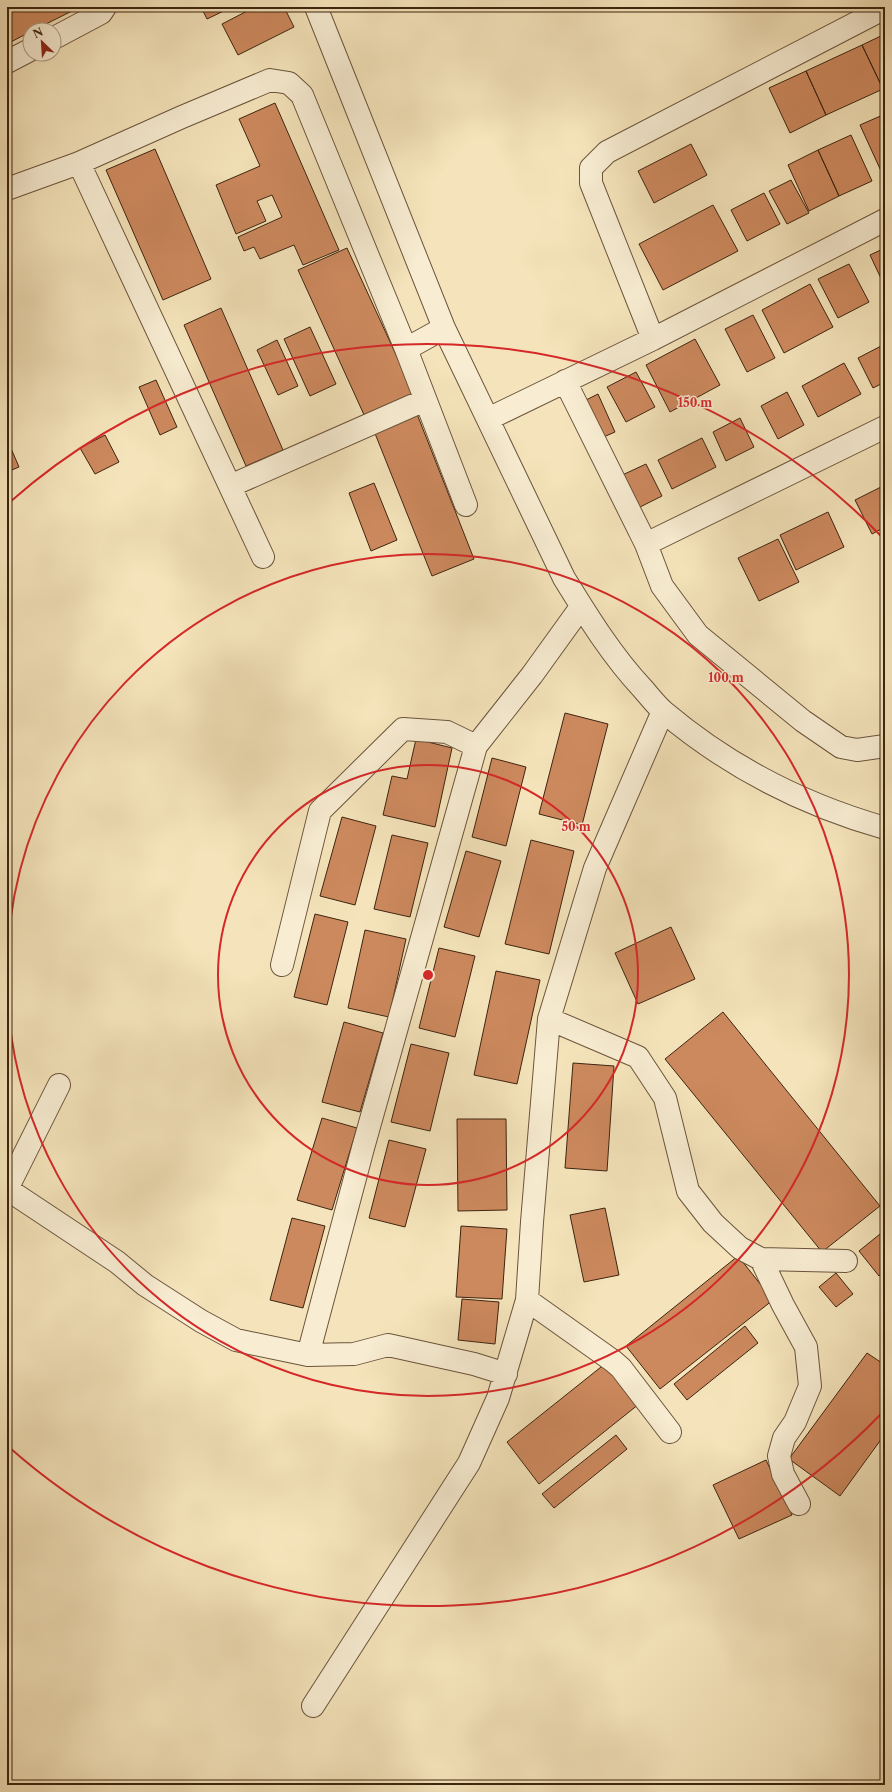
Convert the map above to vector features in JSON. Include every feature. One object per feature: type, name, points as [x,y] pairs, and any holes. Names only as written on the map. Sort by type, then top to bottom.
[{"type":"street","points":[[62,34],[101,13],[105,7]]},
{"type":"street","points":[[316,7],[444,328],[564,578],[581,607],[624,669],[663,711],[720,755],[782,790],[885,828]]},
{"type":"street","points":[[653,340],[591,183],[591,168],[607,152],[885,8]]},
{"type":"street","points":[[7,62],[22,54]]},
{"type":"street","points":[[7,189],[79,163],[270,80],[289,83],[302,95],[406,349],[466,505]]},
{"type":"street","points":[[79,163],[263,557]]},
{"type":"street","points":[[488,419],[564,381],[653,340],[885,220]]},
{"type":"street","points":[[406,349],[444,328]]},
{"type":"street","points":[[564,381],[646,544],[662,586],[698,635],[803,721],[841,747],[857,750],[885,746]]},
{"type":"street","points":[[230,486],[425,400]]},
{"type":"street","points":[[646,544],[885,427]]},
{"type":"street","points":[[308,1354],[361,1156],[476,746],[532,675],[581,607]]},
{"type":"street","points":[[314,1706],[469,1463],[498,1398],[527,1300],[549,1019],[595,868],[663,711]]},
{"type":"street","points":[[282,965],[320,810],[403,729],[448,732],[476,746]]},
{"type":"street","points":[[549,1019],[638,1057],[664,1098],[688,1192],[708,1218],[740,1248],[761,1259],[846,1261]]},
{"type":"street","points":[[59,1085],[7,1189],[117,1262],[145,1285],[201,1321],[236,1340],[308,1354],[354,1354],[388,1345],[474,1364],[506,1374]]},
{"type":"street","points":[[761,1259],[783,1305],[806,1347],[810,1386],[795,1422],[784,1438],[779,1456],[783,1474],[799,1504]]},
{"type":"street","points":[[527,1300],[617,1364],[670,1432]]},
{"type":"building","points":[[7,7],[80,7],[50,22],[22,22],[22,36],[7,44]]},
{"type":"building","points":[[201,7],[232,7],[207,19]]},
{"type":"building","points":[[255,7],[284,7],[294,27],[238,55],[222,24]]},
{"type":"building","points":[[885,34],[885,88],[883,89],[862,45]]},
{"type":"building","points":[[862,45],[883,89],[826,115],[806,71]]},
{"type":"building","points":[[806,71],[826,115],[790,133],[769,88]]},
{"type":"building","points":[[275,103],[339,250],[303,265],[294,245],[260,259],[254,247],[244,251],[238,237],[282,217],[272,195],[257,201],[266,221],[236,234],[216,185],[260,166],[239,119]]},
{"type":"building","points":[[885,114],[885,169],[881,171],[860,125]]},
{"type":"building","points":[[851,135],[872,181],[839,196],[818,150]]},
{"type":"building","points":[[691,144],[707,175],[654,203],[638,171]]},
{"type":"building","points":[[155,149],[211,279],[163,300],[106,170]]},
{"type":"building","points":[[818,150],[839,196],[809,211],[788,165]]},
{"type":"building","points":[[791,180],[809,213],[787,224],[769,191]]},
{"type":"building","points":[[764,193],[780,224],[747,241],[731,210]]},
{"type":"building","points":[[713,205],[738,251],[663,290],[639,244]]},
{"type":"building","points":[[347,248],[414,394],[365,417],[298,270]]},
{"type":"building","points":[[885,248],[885,287],[870,255]]},
{"type":"building","points":[[849,264],[869,302],[838,318],[818,279]]},
{"type":"building","points":[[810,284],[833,327],[784,353],[762,310]]},
{"type":"building","points":[[221,308],[283,450],[246,466],[184,325]]},
{"type":"building","points":[[753,315],[775,358],[747,372],[725,329]]},
{"type":"building","points":[[310,327],[336,384],[310,396],[284,339]]},
{"type":"building","points":[[695,339],[720,385],[670,412],[646,365]]},
{"type":"building","points":[[277,340],[298,386],[278,395],[257,350]]},
{"type":"building","points":[[885,344],[885,382],[873,388],[858,358]]},
{"type":"building","points":[[844,363],[861,394],[818,417],[802,386]]},
{"type":"building","points":[[636,372],[655,407],[626,422],[607,387]]},
{"type":"building","points":[[156,380],[177,427],[160,435],[139,387]]},
{"type":"building","points":[[787,392],[804,425],[778,439],[761,406]]},
{"type":"building","points":[[598,394],[615,432],[599,439],[582,402]]},
{"type":"building","points":[[417,414],[474,559],[432,576],[374,431]]},
{"type":"building","points":[[740,418],[754,447],[726,461],[713,432]]},
{"type":"building","points":[[105,435],[119,462],[95,474],[80,448]]},
{"type":"building","points":[[702,438],[716,467],[672,489],[658,460]]},
{"type":"building","points":[[7,439],[19,467],[7,472]]},
{"type":"building","points":[[646,464],[662,496],[634,510],[618,477]]},
{"type":"building","points":[[374,483],[397,540],[371,551],[349,493]]},
{"type":"building","points":[[885,485],[885,527],[872,534],[855,500]]},
{"type":"building","points":[[828,512],[844,547],[796,570],[780,535]]},
{"type":"building","points":[[778,539],[799,582],[759,601],[738,558]]},
{"type":"building","points":[[565,713],[608,724],[582,825],[539,814]]},
{"type":"building","points":[[416,739],[452,748],[435,827],[383,815],[392,776],[407,779]]},
{"type":"building","points":[[492,758],[526,767],[506,846],[472,837]]},
{"type":"building","points":[[342,817],[376,826],[355,905],[320,896]]},
{"type":"building","points":[[392,835],[428,843],[410,917],[374,909]]},
{"type":"building","points":[[531,840],[574,851],[549,954],[505,944]]},
{"type":"building","points":[[466,851],[501,861],[479,937],[444,927]]},
{"type":"building","points":[[315,914],[348,922],[327,1005],[294,997]]},
{"type":"building","points":[[671,927],[695,979],[638,1004],[615,953]]},
{"type":"building","points":[[365,930],[406,939],[389,1017],[348,1008]]},
{"type":"building","points":[[439,948],[475,956],[455,1037],[419,1028]]},
{"type":"building","points":[[496,971],[540,980],[517,1084],[474,1075]]},
{"type":"building","points":[[723,1012],[880,1206],[822,1252],[665,1059]]},
{"type":"building","points":[[344,1022],[383,1033],[360,1112],[322,1102]]},
{"type":"building","points":[[411,1044],[449,1053],[430,1131],[391,1122]]},
{"type":"building","points":[[573,1063],[614,1066],[607,1171],[565,1168]]},
{"type":"building","points":[[322,1118],[357,1128],[332,1210],[297,1200]]},
{"type":"building","points":[[457,1119],[506,1119],[507,1210],[458,1211]]},
{"type":"building","points":[[389,1140],[426,1149],[405,1227],[369,1218]]},
{"type":"building","points":[[605,1208],[619,1275],[584,1282],[570,1215]]},
{"type":"building","points":[[292,1218],[325,1226],[303,1308],[270,1300]]},
{"type":"building","points":[[461,1226],[507,1229],[502,1299],[456,1297]]},
{"type":"building","points":[[885,1230],[885,1271],[879,1276],[859,1251]]},
{"type":"building","points":[[738,1256],[773,1300],[660,1389],[626,1346]]},
{"type":"building","points":[[836,1273],[853,1294],[836,1307],[819,1287]]},
{"type":"building","points":[[462,1299],[499,1302],[495,1344],[458,1340]]},
{"type":"building","points":[[745,1326],[758,1343],[687,1400],[674,1384]]},
{"type":"building","points":[[867,1353],[885,1365],[885,1434],[840,1496],[789,1459]]},
{"type":"building","points":[[606,1363],[639,1404],[539,1484],[507,1442]]},
{"type":"building","points":[[616,1435],[627,1449],[554,1508],[542,1494]]},
{"type":"building","points":[[766,1460],[792,1515],[739,1539],[713,1485]]}]
